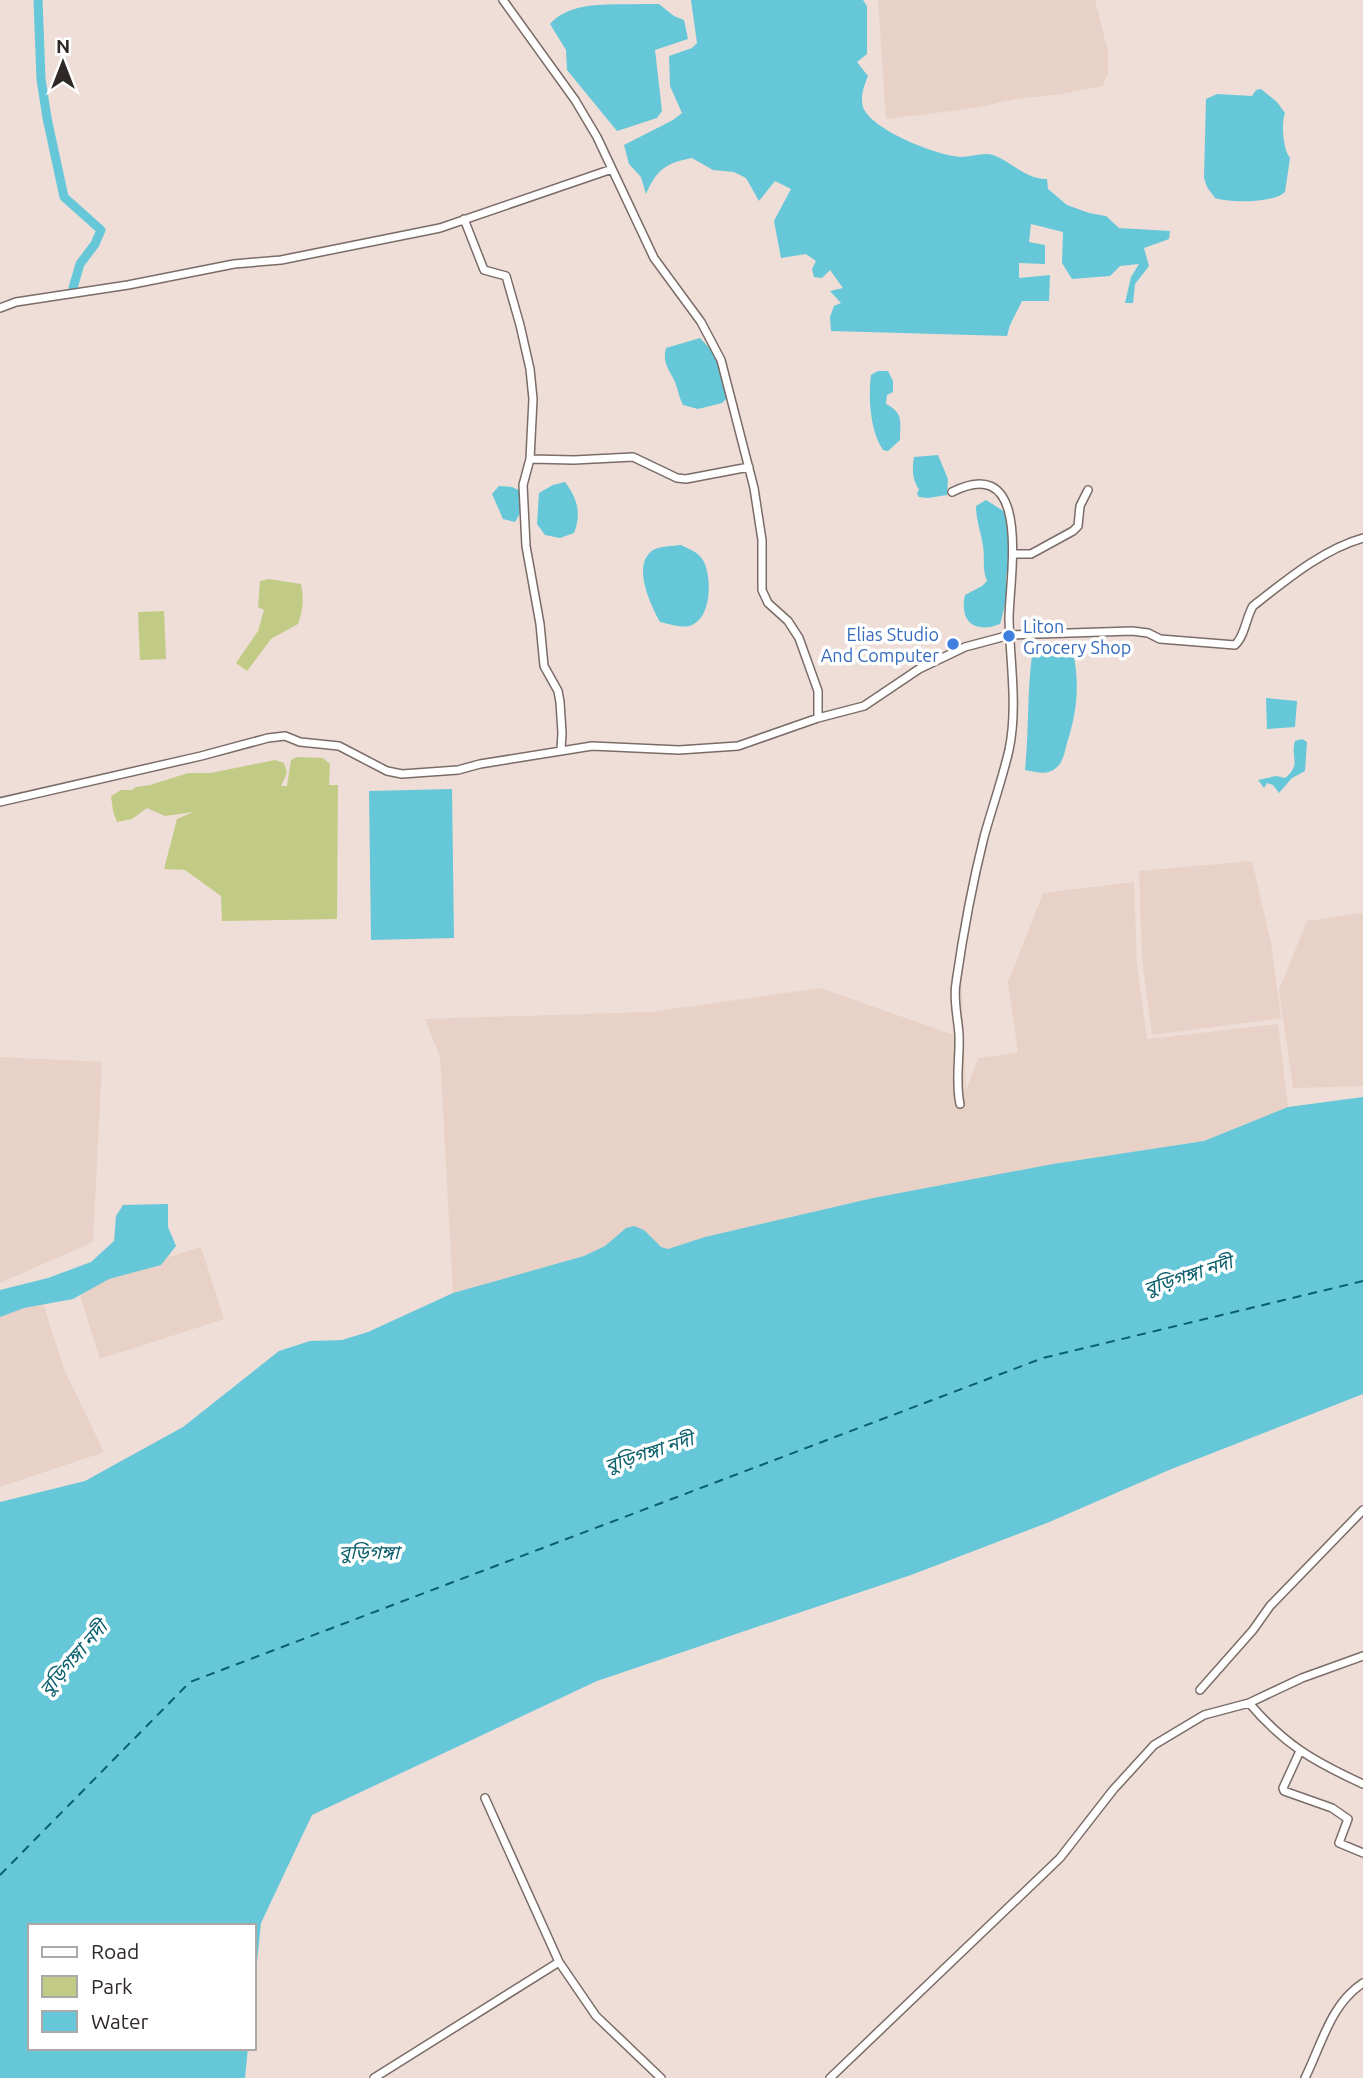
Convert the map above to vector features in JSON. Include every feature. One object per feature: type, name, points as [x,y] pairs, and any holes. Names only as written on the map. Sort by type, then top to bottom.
[{"type":"street","points":[[503,0],[575,100],[597,137],[654,258],[701,322],[721,360],[749,467],[762,540],[762,590],[768,603],[788,621],[799,638],[818,691],[818,718]]},
{"type":"street","points":[[0,308],[16,302],[234,264],[281,260],[440,228],[612,169]]},
{"type":"street","points":[[464,219],[484,271],[506,276],[520,325],[533,399],[530,458],[523,485],[526,546],[540,624],[544,666],[552,678],[560,702],[561,749]]},
{"type":"street","points":[[530,458],[574,460],[634,457],[686,480],[749,467]]},
{"type":"street","points":[[952,492],[963,486],[986,485],[994,488],[1011,517],[1014,554],[1009,607],[1014,668],[1009,750],[974,884],[955,985],[959,1081],[957,1091],[960,1104]]},
{"type":"street","points":[[1014,554],[1031,554],[1073,531],[1078,526],[1080,506],[1088,489]]},
{"type":"street","points":[[0,802],[285,736],[300,742],[339,746],[387,771],[402,774],[457,770],[561,749],[612,746],[679,750],[738,746],[818,718],[864,706],[919,669],[952,651],[1010,635],[1132,631],[1148,633],[1160,639],[1235,645],[1240,641],[1247,616],[1254,606],[1319,559],[1363,538]]},
{"type":"street","points":[[1200,1690],[1254,1630],[1270,1606],[1363,1510]]},
{"type":"street","points":[[830,2078],[1060,1858],[1113,1790],[1154,1745],[1204,1715],[1249,1703],[1302,1678],[1363,1656]]},
{"type":"street","points":[[1249,1703],[1272,1730],[1300,1751],[1322,1765],[1363,1784]]},
{"type":"street","points":[[1300,1751],[1284,1791],[1332,1808],[1348,1819],[1339,1843],[1363,1853]]},
{"type":"street","points":[[485,1798],[559,1962],[596,2016],[661,2078]]},
{"type":"street","points":[[374,2078],[559,1962]]},
{"type":"street","points":[[1305,2078],[1329,2022],[1345,1997],[1363,1983]]},
{"type":"shaded area","points":[[878,0],[1095,0],[1108,52],[1108,73],[1103,86],[975,108],[886,119]]},
{"type":"shaded area","points":[[1252,861],[1271,943],[1281,1018],[1152,1035],[1142,959],[1139,871]]},
{"type":"shaded area","points":[[1134,882],[1137,965],[1147,1039],[1278,1024],[1288,1107],[1204,1141],[1053,1164],[873,1198],[705,1237],[668,1249],[661,1248],[652,1239],[626,1228],[605,1246],[584,1256],[453,1293],[440,1057],[425,1019],[650,1012],[820,988],[954,1035],[961,972],[966,1091],[978,1058],[1018,1053],[1008,982],[1043,893]]},
{"type":"shaded area","points":[[1363,913],[1363,1086],[1293,1088],[1279,990],[1307,921]]},
{"type":"shaded area","points":[[0,1057],[102,1062],[93,1242],[0,1283]]},
{"type":"shaded area","points":[[201,1247],[224,1319],[100,1359],[77,1286]]},
{"type":"shaded area","points":[[41,1297],[64,1369],[104,1452],[0,1487],[0,1311]]},
{"type":"green space","points":[[269,579],[301,584],[301,614],[298,624],[271,639],[247,671],[236,663],[258,631],[264,610],[258,607],[260,581]]},
{"type":"green space","points":[[164,611],[166,659],[140,660],[138,612]]},
{"type":"green space","points":[[297,757],[323,758],[330,764],[329,785],[338,785],[337,919],[222,921],[221,896],[185,870],[164,869],[177,819],[193,812],[165,816],[147,808],[132,819],[117,822],[113,811],[111,796],[121,790],[132,790],[188,773],[211,773],[275,760],[284,763],[287,773],[281,786],[287,786],[291,760]]},
{"type":"water","points":[[691,0],[863,0],[867,6],[867,54],[857,62],[868,76],[862,95],[863,107],[878,124],[906,140],[951,156],[986,154],[1000,158],[1026,174],[1047,179],[1048,189],[1067,205],[1106,216],[1119,228],[1170,231],[1169,239],[1144,248],[1149,266],[1135,284],[1133,303],[1125,303],[1131,277],[1139,264],[1120,266],[1110,276],[1072,279],[1062,263],[1063,232],[1031,224],[1029,242],[1045,245],[1045,264],[1019,263],[1019,278],[1050,275],[1049,301],[1022,301],[1007,336],[831,331],[830,317],[834,306],[841,303],[830,291],[843,288],[830,270],[822,278],[814,277],[812,269],[816,261],[806,254],[781,258],[774,221],[791,189],[775,181],[759,201],[746,178],[734,172],[713,170],[692,158],[663,168],[646,194],[641,177],[629,164],[624,145],[682,113],[670,86],[669,56],[692,48],[697,43]]},
{"type":"water","points":[[659,4],[684,20],[688,39],[655,50],[662,111],[657,118],[617,131],[567,70],[566,50],[550,24],[559,16],[580,7]]},
{"type":"water","points":[[1261,89],[1277,102],[1285,113],[1283,136],[1290,158],[1285,192],[1272,198],[1252,201],[1215,198],[1204,178],[1206,99],[1217,94],[1252,96],[1256,90]]},
{"type":"water","points":[[700,338],[717,356],[729,390],[722,403],[698,409],[683,405],[667,366],[665,353],[666,348]]},
{"type":"water","points":[[878,371],[888,371],[893,381],[893,392],[887,395],[886,404],[896,411],[900,423],[900,440],[888,451],[883,450],[879,442],[871,414],[871,375]]},
{"type":"water","points":[[938,455],[948,479],[947,495],[919,497],[913,474],[914,457]]},
{"type":"water","points":[[565,482],[577,506],[578,519],[574,533],[560,538],[545,535],[537,524],[539,493]]},
{"type":"water","points":[[499,486],[512,487],[523,492],[523,508],[515,522],[503,519],[492,494]]},
{"type":"water","points":[[986,500],[1005,512],[1009,526],[1007,595],[1000,624],[991,627],[976,626],[967,619],[964,612],[965,595],[987,581],[976,506]]},
{"type":"water","points":[[681,545],[703,560],[709,585],[707,605],[699,621],[692,625],[676,626],[660,622],[648,596],[643,575],[647,557],[653,550]]},
{"type":"water","points":[[1073,652],[1076,698],[1073,721],[1062,760],[1053,770],[1041,773],[1025,770],[1029,684],[1032,655]]},
{"type":"water","points":[[1266,698],[1297,701],[1295,727],[1267,729]]},
{"type":"water","points":[[1302,739],[1307,742],[1305,771],[1292,778],[1279,793],[1273,785],[1267,783],[1264,788],[1258,780],[1276,776],[1285,778],[1290,773],[1294,765],[1295,741]]},
{"type":"water","points":[[452,789],[454,938],[371,940],[369,791]]},
{"type":"water","name":"বুড়িগঙ্গা","points":[[1363,1097],[1363,1394],[1169,1470],[1047,1523],[911,1575],[597,1681],[312,1815],[261,1923],[256,1972],[256,1924],[28,1924],[28,2050],[248,2050],[245,2078],[0,2078],[0,1502],[85,1481],[183,1427],[279,1351],[310,1341],[342,1340],[368,1332],[453,1293],[584,1256],[605,1246],[626,1228],[634,1226],[644,1230],[661,1247],[668,1249],[705,1237],[873,1198],[1053,1164],[1204,1141],[1288,1107]]},
{"type":"water","points":[[168,1204],[168,1227],[176,1246],[161,1265],[109,1279],[73,1299],[24,1308],[0,1317],[0,1290],[48,1278],[91,1262],[114,1241],[116,1216],[123,1205]]},
{"type":"waterway","points":[[38,0],[41,79],[64,197],[101,230],[95,244],[80,264],[73,288]]},
{"type":"ferry route","points":[[0,1875],[190,1682],[1043,1358],[1363,1281]]},
{"type":"place","name":"Liton Grocery Shop","points":[[1009,636]]},
{"type":"place","name":"Elias Studio And Computer","points":[[953,644]]},
{"type":"water label","name":"বুড়িগঙ্গা নদী","points":[[1188,1275]]},
{"type":"water label","name":"বুড়িগঙ্গা নদী","points":[[649,1452]]},
{"type":"water label","name":"বুড়িগঙ্গা নদী","points":[[73,1658]]}]
